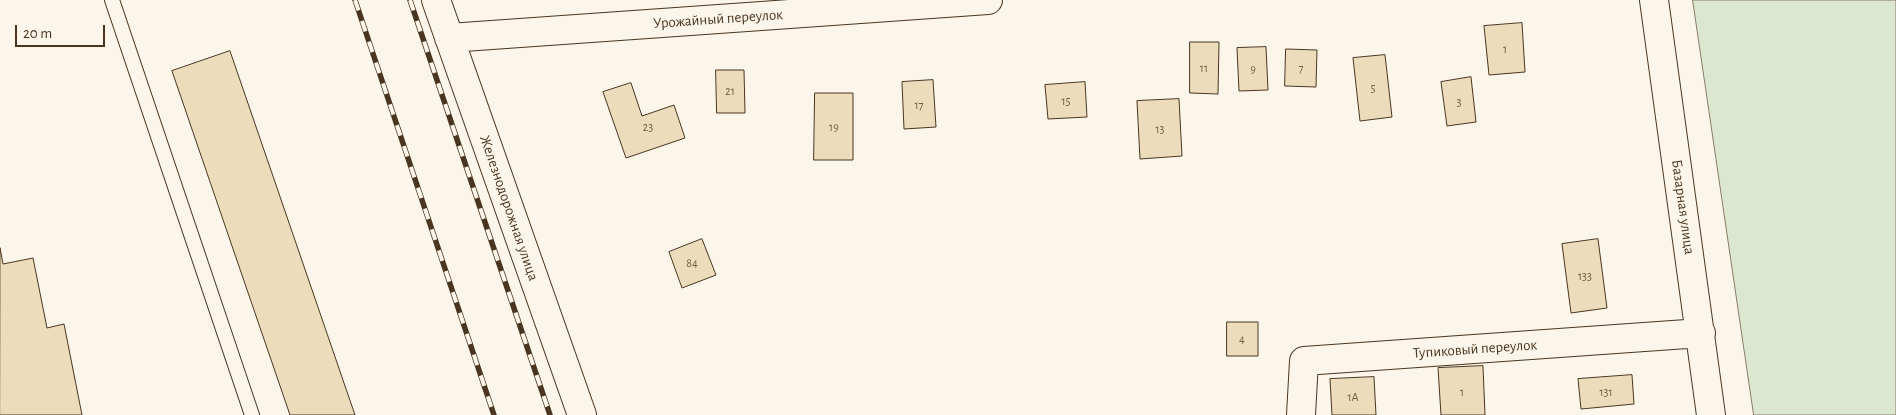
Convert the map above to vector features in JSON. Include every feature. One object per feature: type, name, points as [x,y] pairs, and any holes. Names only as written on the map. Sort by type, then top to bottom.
[{"type":"street","name":"Железнодорожная улица","points":[[436,0],[582,415]]},
{"type":"street","name":"Урожайный переулок","points":[[449,38],[988,0]]},
{"type":"street","name":"Базарная улица","points":[[1654,0],[1711,415]]},
{"type":"street","name":"Тупиковый переулок","points":[[1301,415],[1304,361],[1701,333]]},
{"type":"lane","points":[[112,0],[252,415]]},
{"type":"green space","points":[[1693,0],[1896,0],[1896,415],[1754,415]]},
{"type":"building","points":[[1522,23],[1525,72],[1489,75],[1484,26]]},
{"type":"building","points":[[1190,42],[1219,42],[1218,94],[1190,93]]},
{"type":"building","points":[[1266,47],[1268,90],[1239,91],[1237,48]]},
{"type":"building","points":[[1286,49],[1317,50],[1316,87],[1285,86]]},
{"type":"building","points":[[230,51],[355,415],[290,415],[172,71]]},
{"type":"building","points":[[1385,55],[1392,117],[1360,121],[1353,58]]},
{"type":"building","points":[[716,70],[744,70],[745,113],[717,113]]},
{"type":"building","points":[[1471,77],[1476,122],[1447,126],[1441,82]]},
{"type":"building","points":[[933,80],[936,127],[904,129],[902,82]]},
{"type":"building","points":[[1085,82],[1087,117],[1048,119],[1045,85]]},
{"type":"building","points":[[631,83],[642,116],[674,105],[685,138],[626,158],[603,92]]},
{"type":"building","points":[[815,93],[853,93],[853,160],[814,160]]},
{"type":"building","points":[[1179,99],[1182,156],[1140,159],[1137,101]]},
{"type":"building","points":[[702,239],[716,275],[682,288],[669,252]]},
{"type":"building","points":[[1598,239],[1607,308],[1571,313],[1562,244]]},
{"type":"building","points":[[0,248],[3,264],[33,258],[47,328],[64,324],[82,415],[0,415]]},
{"type":"building","points":[[1227,322],[1258,322],[1258,356],[1227,356]]},
{"type":"building","points":[[1483,366],[1485,415],[1441,415],[1438,368]]},
{"type":"building","points":[[1632,375],[1634,404],[1581,409],[1578,379]]},
{"type":"building","points":[[1374,377],[1376,415],[1332,415],[1330,379]]},
{"type":"railway","points":[[355,0],[494,415]]},
{"type":"railway","points":[[410,0],[550,415]]}]
